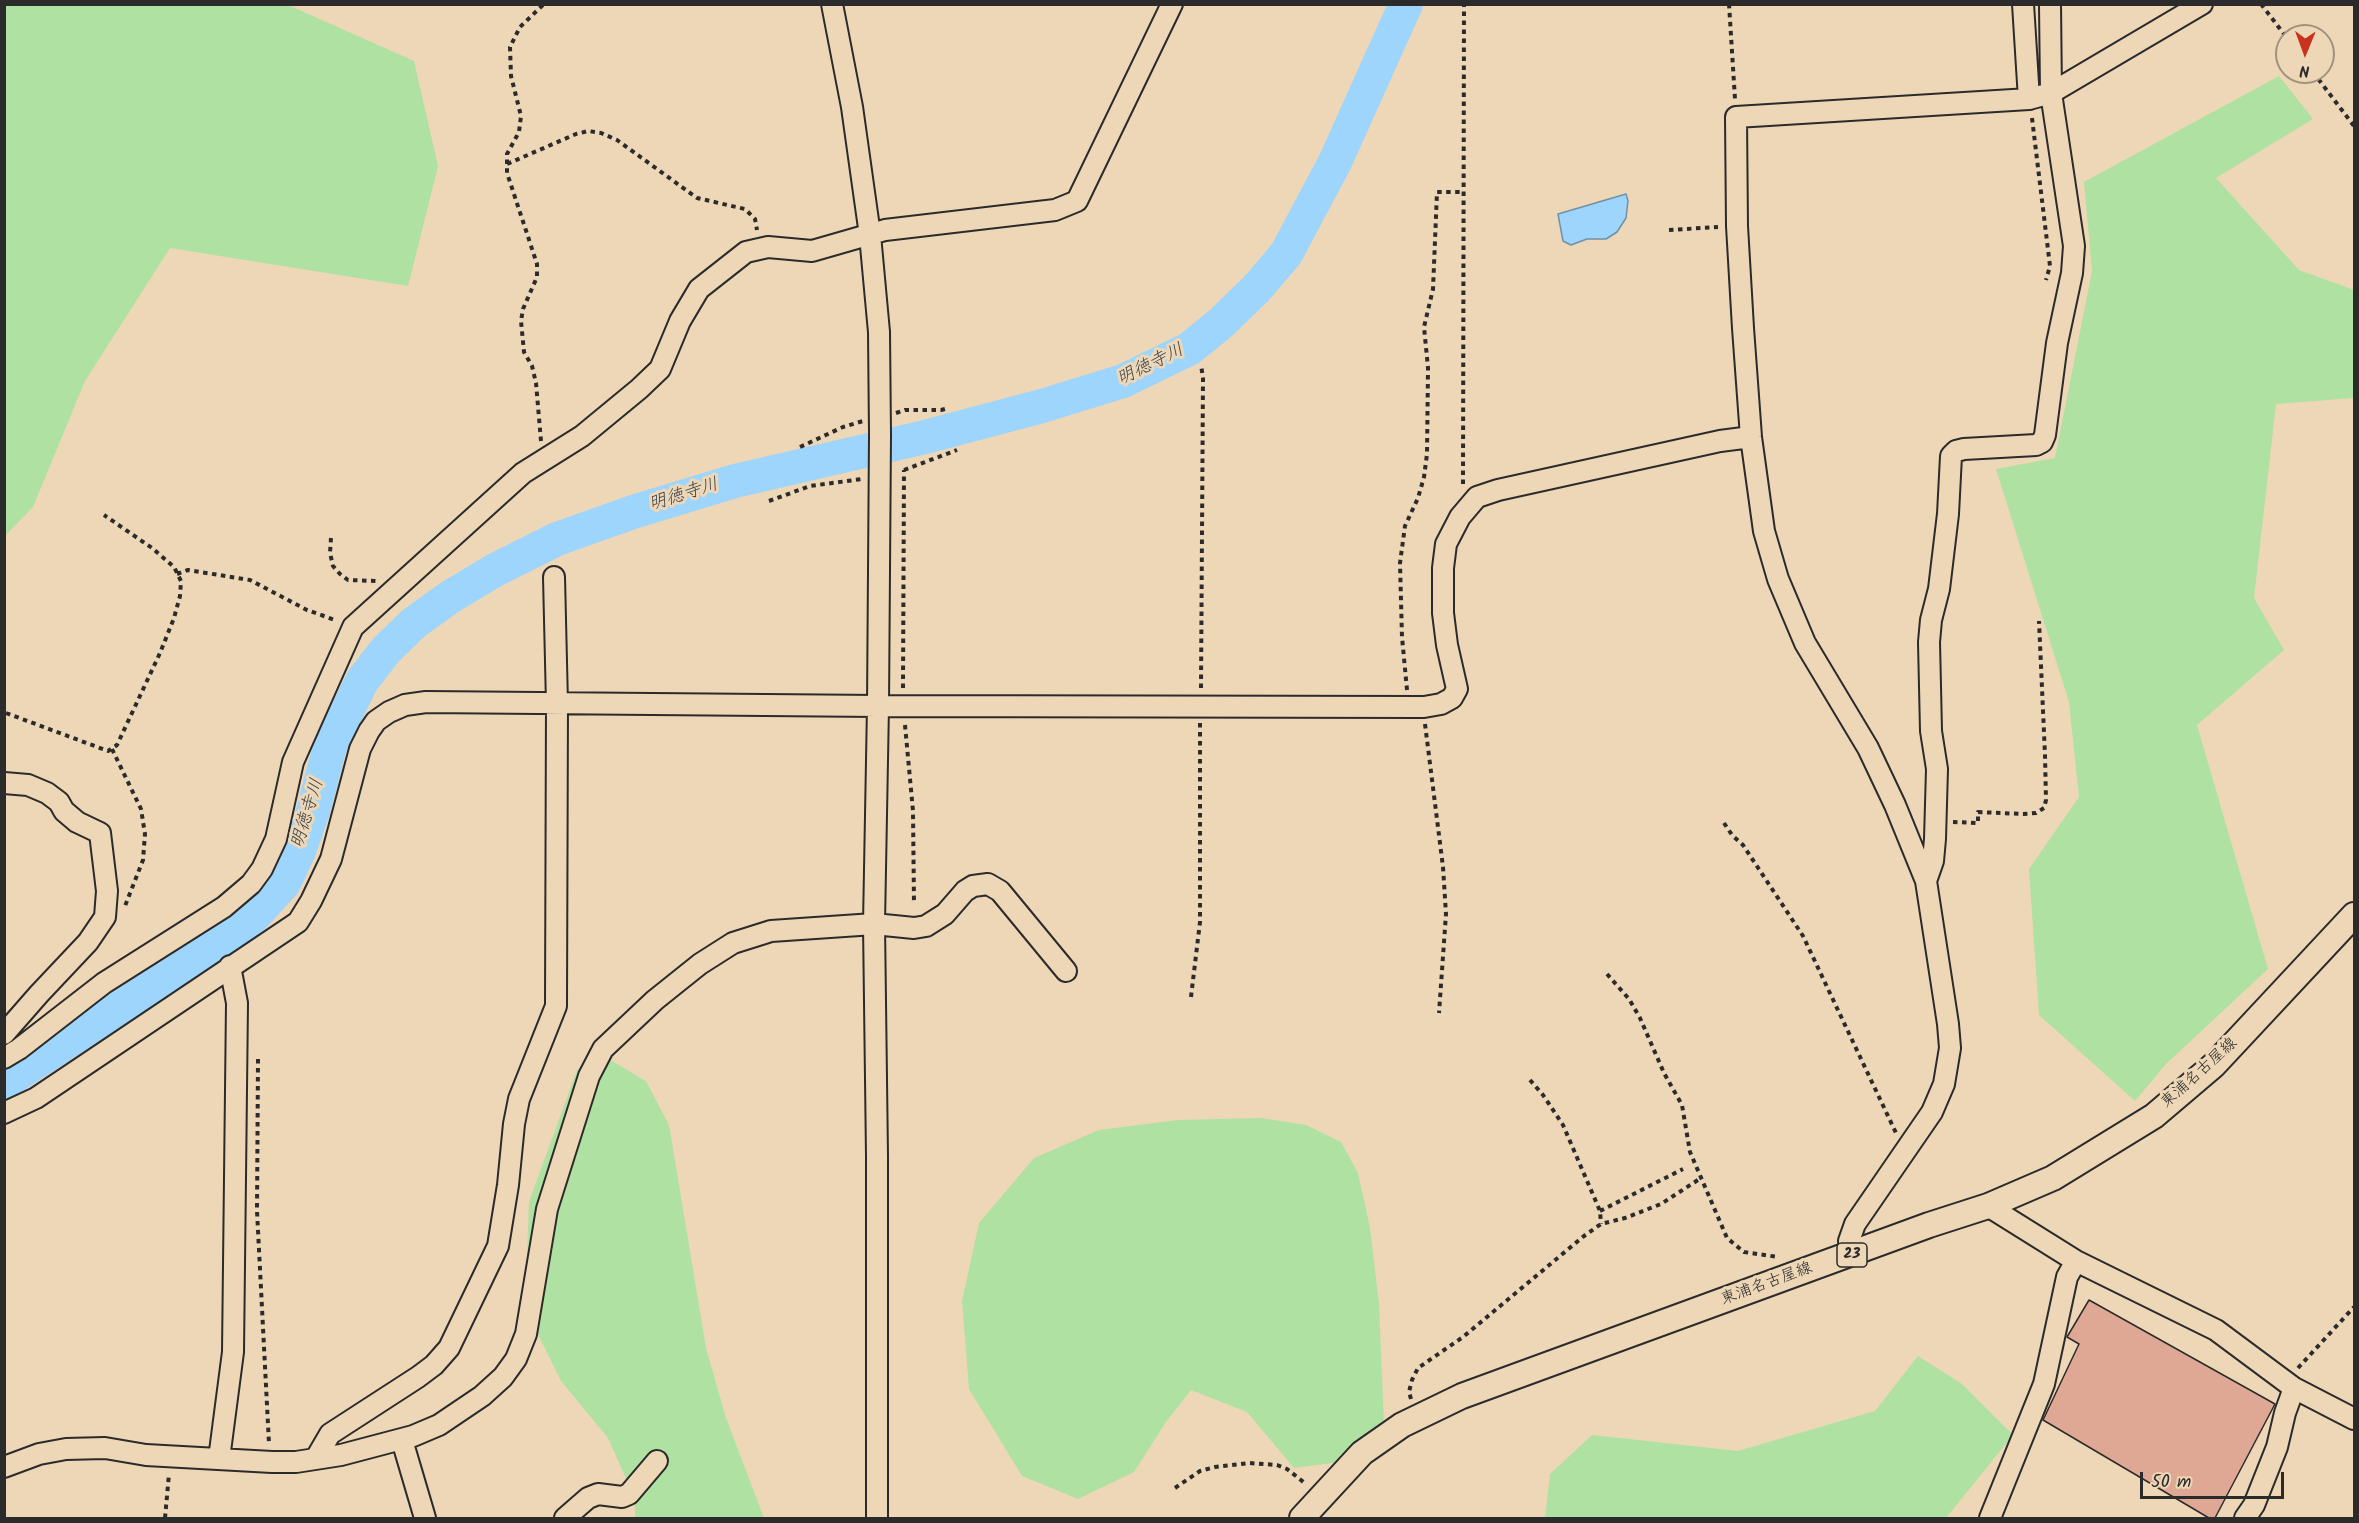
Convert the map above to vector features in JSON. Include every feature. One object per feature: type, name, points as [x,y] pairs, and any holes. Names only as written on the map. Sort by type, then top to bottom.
[{"type":"main road","name":"東浦名古屋線","points":[[1302,1518],[1362,1454],[1402,1425],[1462,1396],[1929,1225],[1988,1206],[2053,1178],[2154,1116],[2214,1065],[2355,915]]},
{"type":"street","points":[[832,4],[852,107],[870,234],[879,332],[878,706],[874,924],[878,1156],[877,1518]]},
{"type":"street","points":[[4,1058],[20,1049],[104,983],[224,907],[250,884],[262,869],[276,839],[293,762],[353,627],[523,473],[582,436],[660,369],[680,321],[699,289],[746,252],[768,247],[812,251],[870,234],[901,228],[1055,210],[1077,201],[1172,4]]},
{"type":"street","points":[[2023,4],[2029,99]]},
{"type":"street","points":[[1926,881],[1933,861],[1937,770],[1931,731],[1929,642],[1931,620],[1939,589],[1948,514],[1951,456],[1964,448],[2036,445],[2042,442],[2057,343],[2072,273],[2074,246],[2051,93],[2050,4]]},
{"type":"street","points":[[1852,1255],[1849,1241],[1855,1224],[1936,1103],[1944,1084],[1950,1048],[1926,881],[1895,805],[1872,757],[1805,643],[1778,579],[1764,531],[1751,437],[1737,226],[1736,117],[2029,99],[2051,93],[2202,4]]},
{"type":"street","points":[[4,1113],[36,1098],[298,922],[306,911],[330,859],[360,749],[376,721],[388,712],[405,705],[426,702],[878,706],[1417,707],[1441,704],[1452,698],[1457,689],[1447,645],[1443,613],[1443,568],[1446,544],[1460,517],[1478,497],[1498,490],[1720,441],[1751,437]]},
{"type":"street","points":[[316,1458],[330,1434],[418,1377],[434,1365],[449,1348],[498,1246],[519,1099],[556,1006],[557,704],[554,577]]},
{"type":"street","points":[[4,783],[28,785],[47,793],[59,801],[64,812],[77,822],[100,833],[107,891],[105,917],[88,942],[4,1034]]},
{"type":"street","points":[[4,1467],[39,1454],[66,1449],[105,1448],[146,1455],[296,1462],[341,1455],[402,1440],[439,1425],[459,1412],[502,1377],[516,1359],[526,1334],[547,1209],[589,1076],[603,1049],[655,1000],[700,964],[733,943],[771,931],[874,924],[914,928],[926,926],[945,914],[965,891],[973,886],[988,884],[1000,891],[1066,971]]},
{"type":"street","points":[[219,1459],[233,1352],[237,1003],[230,966]]},
{"type":"street","points":[[1988,1206],[2076,1261],[2216,1330],[2290,1385],[2355,1419]]},
{"type":"street","points":[[1990,1518],[2044,1384],[2067,1277],[2076,1261]]},
{"type":"street","points":[[2246,1518],[2254,1505],[2277,1447],[2290,1385]]},
{"type":"street","points":[[402,1440],[425,1518]]},
{"type":"street","points":[[565,1518],[588,1498],[598,1494],[622,1497],[629,1494],[657,1461]]},
{"type":"path","points":[[544,4],[520,27],[510,47],[511,76],[521,116],[519,132],[507,154],[507,173],[537,264],[537,277],[523,309],[522,333],[524,352],[532,366],[536,382],[540,438],[549,457]]},
{"type":"path","points":[[1464,4],[1463,489],[1471,504]]},
{"type":"path","points":[[1729,4],[1736,117]]},
{"type":"path","points":[[2261,4],[2276,24]]},
{"type":"path","points":[[2322,84],[2355,126]]},
{"type":"path","points":[[2029,99],[2050,266],[2046,280]]},
{"type":"path","points":[[507,164],[576,134],[588,131],[601,133],[617,140],[697,198],[745,209],[755,219],[760,249]]},
{"type":"path","points":[[1439,1012],[1446,914],[1443,867],[1417,707],[1402,637],[1400,563],[1405,526],[1418,498],[1427,454],[1428,368],[1424,327],[1433,289],[1437,192],[1463,192]]},
{"type":"path","points":[[1669,230],[1737,226]]},
{"type":"path","points":[[1191,997],[1200,922],[1203,378],[1201,365]]},
{"type":"path","points":[[6,713],[108,751],[117,745],[174,618],[180,596],[181,581],[174,567],[152,548],[104,515]]},
{"type":"path","points":[[331,538],[330,553],[333,566],[348,580],[395,580],[400,583]]},
{"type":"path","points":[[177,574],[188,570],[250,580],[307,610],[353,627]]},
{"type":"path","points":[[1936,821],[1978,823],[1978,812],[2022,814],[2036,813],[2044,808],[2046,800],[2039,621]]},
{"type":"path","points":[[1724,823],[1743,845],[1803,936],[1905,1152]]},
{"type":"path","points":[[1607,974],[1629,999],[1682,1105],[1689,1152],[1706,1185],[1727,1238],[1744,1252],[1801,1261],[1813,1268]]},
{"type":"path","points":[[258,1056],[260,1280],[268,1440],[272,1462]]},
{"type":"path","points":[[1530,1080],[1544,1095],[1563,1125],[1600,1211],[1601,1224]]},
{"type":"path","points":[[1600,1211],[1683,1169]]},
{"type":"path","points":[[1421,1416],[1412,1403],[1409,1392],[1418,1368],[1463,1337],[1601,1224],[1625,1218],[1661,1204],[1701,1178]]},
{"type":"path","points":[[2290,1385],[2355,1307]]},
{"type":"path","points":[[165,1518],[170,1456]]},
{"type":"path","points":[[1176,1488],[1200,1471],[1215,1467],[1268,1463],[1287,1469],[1321,1497]]},
{"type":"green space","points":[[5,4],[288,5],[414,61],[438,166],[408,286],[170,248],[85,381],[33,507],[5,536]]},
{"type":"green space","points":[[2275,78],[2275,84],[2285,84],[2313,119],[2216,178],[2299,270],[2354,290],[2354,398],[2276,404],[2254,598],[2284,650],[2197,725],[2268,969],[2166,1064],[2135,1101],[2039,1015],[2029,869],[2079,797],[2069,702],[1996,469],[2055,458],[2092,271],[2084,182]]},
{"type":"green space","points":[[600,1054],[646,1081],[669,1125],[706,1348],[726,1418],[764,1518],[635,1518],[635,1499],[608,1438],[561,1381],[525,1308],[529,1202],[577,1070]]},
{"type":"green space","points":[[1261,1118],[1306,1125],[1341,1142],[1358,1173],[1370,1228],[1379,1304],[1384,1423],[1340,1462],[1294,1468],[1247,1412],[1191,1390],[1166,1422],[1134,1472],[1078,1499],[1022,1476],[969,1389],[962,1301],[979,1223],[1034,1158],[1099,1130],[1178,1120]]},
{"type":"green space","points":[[1918,1356],[1962,1384],[2013,1435],[1946,1518],[1545,1518],[1550,1474],[1592,1435],[1738,1451],[1875,1411]]},
{"type":"water","points":[[1626,194],[1628,201],[1626,218],[1617,232],[1606,239],[1587,239],[1571,245],[1563,241],[1558,214]]},
{"type":"building","points":[[2089,1300],[2275,1404],[2215,1518],[2209,1518],[2043,1420],[2079,1344],[2067,1337]]},
{"type":"waterway","name":"明徳寺川","points":[[4,1083],[223,940],[254,916],[284,883],[299,851],[313,811],[330,746],[362,681],[386,650],[414,623],[450,597],[495,570],[557,539],[633,512],[735,481],[925,437],[1042,406],[1123,381],[1189,349],[1221,323],[1257,288],[1286,254],[1335,162],[1406,4]]}]
